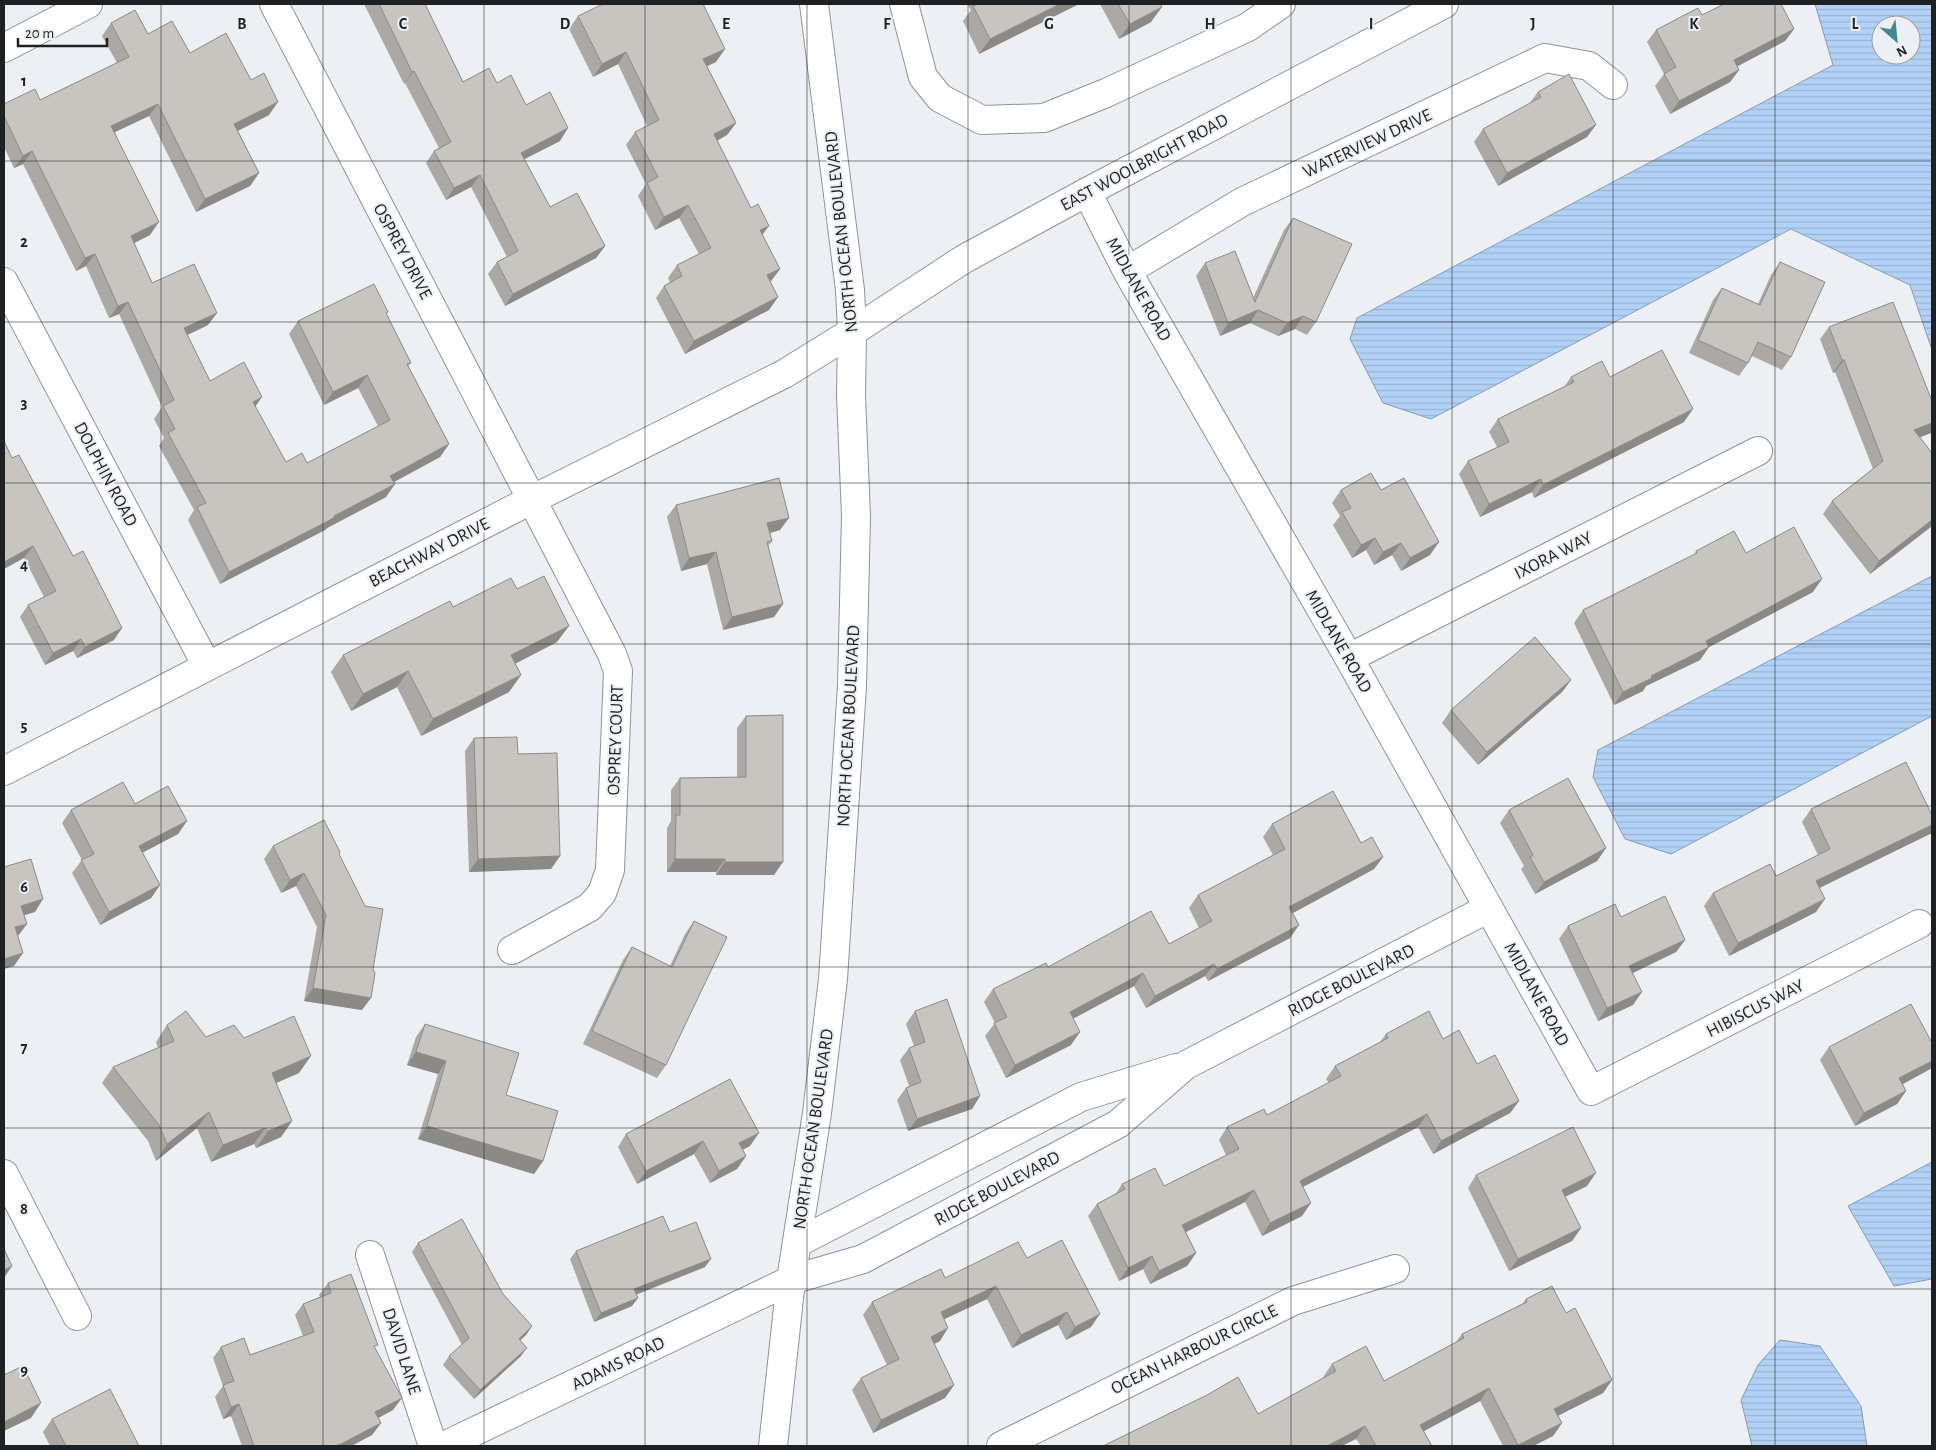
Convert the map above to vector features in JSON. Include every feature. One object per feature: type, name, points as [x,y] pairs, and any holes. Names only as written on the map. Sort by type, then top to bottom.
[{"type":"street","points":[[4,48],[88,4]]},
{"type":"street","name":"OSPREY DRIVE","points":[[274,4],[533,499]]},
{"type":"street","name":"NORTH OCEAN BOULEVARD","points":[[773,1446],[791,1280],[817,1113],[833,979],[852,686],[856,516],[851,396],[852,332],[849,280],[814,4]]},
{"type":"street","points":[[904,4],[923,76],[940,98],[982,120],[1044,118],[1053,115],[1106,93],[1248,27],[1282,4]]},
{"type":"street","name":"EAST WOOLBRIGHT ROAD","points":[[852,332],[964,259],[1444,4]]},
{"type":"street","name":"WATERVIEW DRIVE","points":[[1127,271],[1242,202],[1545,58],[1588,66],[1613,85]]},
{"type":"street","name":"MIDLANE ROAD","points":[[1087,192],[1127,271],[1349,658],[1591,1091]]},
{"type":"street","name":"DOLPHIN ROAD","points":[[4,282],[207,666]]},
{"type":"street","name":"BEACHWAY DRIVE","points":[[4,771],[533,499],[784,374],[852,332]]},
{"type":"street","name":"IXORA WAY","points":[[1349,658],[1758,451]]},
{"type":"street","name":"OSPREY COURT","points":[[512,950],[590,907],[602,893],[610,870],[618,671],[612,654],[533,499]]},
{"type":"street","name":"RIDGE BOULEVARD","points":[[797,1243],[1081,1097],[1186,1065],[1489,908]]},
{"type":"street","name":"HIBISCUS WAY","points":[[1591,1091],[1919,924]]},
{"type":"street","name":"RIDGE BOULEVARD","points":[[791,1280],[863,1258],[1118,1124],[1186,1065]]},
{"type":"street","points":[[4,1174],[77,1316]]},
{"type":"street","name":"DAVID LANE","points":[[370,1256],[433,1446]]},
{"type":"street","name":"OCEAN HARBOUR CIRCLE","points":[[1001,1446],[1293,1301],[1395,1269]]},
{"type":"street","name":"ADAMS ROAD","points":[[444,1446],[791,1280]]},
{"type":"water","points":[[1815,4],[1932,4],[1932,350],[1910,285],[1791,229],[1431,419],[1383,403],[1350,339],[1357,318],[1833,65]]},
{"type":"water","points":[[1932,576],[1932,716],[1671,854],[1625,839],[1593,777],[1598,750]]},
{"type":"water","points":[[1932,1162],[1932,1279],[1894,1286],[1848,1206]]},
{"type":"water","points":[[1780,1340],[1820,1346],[1861,1406],[1867,1446],[1752,1446],[1741,1400],[1758,1365]]},
{"type":"building","points":[[379,4],[425,4],[463,82],[489,68],[497,83],[511,75],[526,105],[550,92],[568,128],[521,153],[550,207],[577,193],[605,246],[513,294],[497,262],[518,251],[480,175],[454,188],[434,151],[451,142],[414,71],[412,72]]},
{"type":"building","points":[[603,4],[703,4],[725,49],[703,59],[736,123],[714,134],[751,208],[758,204],[769,226],[760,230],[780,269],[767,275],[778,297],[694,341],[664,286],[682,276],[677,265],[711,248],[688,205],[664,217],[647,183],[658,177],[635,132],[659,120],[626,52],[602,64],[578,16]]},
{"type":"building","points":[[978,4],[1060,4],[990,39],[973,6]]},
{"type":"building","points":[[1118,4],[1160,4],[1162,7],[1130,24]]},
{"type":"building","points":[[1724,4],[1781,4],[1794,29],[1734,60],[1739,70],[1679,101],[1664,74],[1676,67],[1656,30],[1698,8],[1702,15]]},
{"type":"building","points":[[135,10],[148,34],[172,21],[190,53],[226,33],[251,80],[264,73],[278,102],[234,124],[259,173],[205,199],[158,104],[111,126],[159,222],[131,236],[152,283],[194,264],[217,313],[184,328],[210,381],[244,362],[262,397],[253,402],[286,462],[302,453],[307,463],[390,420],[367,375],[333,392],[298,321],[374,284],[411,363],[407,364],[449,444],[390,476],[395,484],[229,572],[197,507],[206,503],[168,433],[175,429],[163,406],[174,400],[128,302],[118,306],[95,254],[85,258],[32,151],[23,156],[4,116],[4,104],[35,89],[40,100],[129,57],[111,23]]},
{"type":"building","points":[[1569,74],[1596,125],[1507,173],[1483,129],[1541,97],[1538,92]]},
{"type":"building","points":[[1293,218],[1352,244],[1316,322],[1303,316],[1287,323],[1258,310],[1228,323],[1205,263],[1235,251],[1255,302]]},
{"type":"building","points":[[1780,262],[1825,282],[1791,357],[1758,342],[1748,363],[1698,340],[1722,288],[1760,305]]},
{"type":"building","points":[[1893,302],[1932,401],[1932,423],[1914,430],[1932,453],[1932,520],[1879,561],[1832,501],[1883,461],[1844,360],[1842,360],[1829,327]]},
{"type":"building","points":[[1662,350],[1693,409],[1543,485],[1541,479],[1489,504],[1468,461],[1509,442],[1498,419],[1574,382],[1571,377],[1602,361],[1610,377]]},
{"type":"building","points":[[4,441],[12,458],[19,455],[73,556],[83,551],[122,628],[85,647],[81,639],[53,653],[28,605],[56,591],[33,546],[4,562]]},
{"type":"building","points":[[1371,473],[1381,490],[1404,478],[1439,542],[1410,558],[1401,543],[1383,552],[1375,538],[1361,545],[1342,512],[1351,508],[1341,490]]},
{"type":"building","points":[[779,478],[789,518],[767,523],[772,541],[767,542],[783,604],[732,617],[716,552],[689,558],[676,505]]},
{"type":"building","points":[[1794,527],[1822,579],[1706,641],[1709,647],[1623,692],[1583,610],[1697,553],[1696,551],[1734,531],[1746,553]]},
{"type":"building","points":[[544,576],[569,626],[511,655],[521,675],[433,719],[408,671],[363,694],[343,655],[450,601],[453,607],[511,578],[517,589]]},
{"type":"building","points":[[1535,637],[1571,680],[1487,752],[1451,710]]},
{"type":"building","points":[[783,715],[783,862],[725,862],[725,859],[675,859],[676,815],[680,815],[680,778],[746,777],[746,716]]},
{"type":"building","points":[[517,737],[518,754],[557,753],[560,856],[478,859],[474,738]]},
{"type":"building","points":[[1906,762],[1932,815],[1932,825],[1816,881],[1825,899],[1738,943],[1713,893],[1770,864],[1776,876],[1830,849],[1811,809]]},
{"type":"building","points":[[1568,778],[1606,848],[1544,882],[1530,857],[1533,855],[1509,810]]},
{"type":"building","points":[[123,782],[135,804],[168,786],[187,821],[139,846],[160,885],[109,912],[81,860],[94,854],[71,810]]},
{"type":"building","points":[[1333,791],[1361,843],[1372,837],[1383,857],[1289,907],[1299,925],[1217,969],[1214,964],[1155,996],[1143,973],[1070,1012],[1080,1032],[1015,1065],[994,1023],[1007,1017],[993,989],[1046,963],[1048,967],[1151,911],[1169,944],[1212,921],[1198,895],[1285,849],[1272,824]]},
{"type":"building","points":[[324,820],[365,906],[383,909],[373,969],[375,973],[371,998],[313,988],[326,915],[304,873],[290,880],[273,846]]},
{"type":"building","points":[[31,859],[43,899],[21,906],[27,924],[15,927],[23,953],[4,959],[4,867]]},
{"type":"building","points":[[1665,896],[1685,940],[1629,966],[1642,992],[1607,1008],[1568,926],[1615,904],[1621,917]]},
{"type":"building","points":[[694,921],[727,937],[666,1065],[592,1031],[632,947],[672,967]]},
{"type":"building","points":[[947,999],[980,1096],[917,1119],[906,1088],[921,1082],[909,1048],[925,1042],[915,1011]]},
{"type":"building","points":[[1911,1004],[1931,1041],[1932,1039],[1932,1061],[1899,1078],[1906,1091],[1864,1113],[1829,1047]]},
{"type":"building","points":[[186,1011],[206,1037],[234,1025],[244,1038],[294,1016],[311,1056],[272,1073],[292,1121],[268,1131],[265,1128],[223,1145],[209,1112],[167,1144],[159,1125],[113,1067],[174,1041],[167,1025]]},
{"type":"building","points":[[1429,1011],[1443,1039],[1459,1030],[1477,1064],[1495,1055],[1519,1101],[1441,1141],[1427,1114],[1300,1181],[1311,1203],[1270,1223],[1254,1190],[1182,1225],[1196,1253],[1159,1271],[1152,1256],[1128,1268],[1097,1204],[1125,1189],[1122,1184],[1155,1168],[1164,1186],[1239,1149],[1227,1127],[1264,1109],[1267,1115],[1341,1076],[1335,1066],[1388,1038],[1386,1034]]},
{"type":"building","points":[[425,1024],[519,1053],[506,1095],[558,1111],[543,1161],[427,1126],[446,1061],[416,1052]]},
{"type":"building","points":[[730,1079],[759,1133],[739,1143],[746,1156],[719,1171],[703,1141],[646,1171],[626,1134]]},
{"type":"building","points":[[1573,1127],[1596,1173],[1562,1190],[1581,1228],[1518,1259],[1476,1175]]},
{"type":"building","points":[[663,1216],[670,1232],[696,1222],[711,1259],[634,1289],[638,1298],[601,1313],[576,1251]]},
{"type":"building","points":[[462,1219],[503,1294],[532,1326],[519,1339],[527,1348],[480,1390],[449,1356],[469,1338],[418,1243]]},
{"type":"building","points":[[1062,1240],[1100,1314],[1075,1327],[1067,1312],[1021,1335],[996,1286],[941,1312],[948,1328],[931,1337],[954,1385],[881,1420],[861,1378],[899,1359],[872,1302],[941,1269],[945,1278],[1018,1242],[1027,1258]]},
{"type":"building","points":[[4,1249],[12,1266],[4,1270]]},
{"type":"building","points":[[351,1274],[378,1345],[374,1346],[402,1398],[375,1412],[381,1423],[335,1446],[254,1446],[239,1404],[231,1407],[223,1385],[234,1381],[221,1347],[244,1338],[250,1355],[314,1332],[303,1304],[331,1293],[328,1283]]},
{"type":"building","points":[[1552,1286],[1566,1313],[1575,1308],[1612,1380],[1554,1409],[1562,1423],[1518,1445],[1489,1388],[1420,1425],[1432,1446],[1376,1446],[1365,1426],[1327,1446],[1103,1446],[1207,1395],[1238,1377],[1258,1414],[1336,1371],[1332,1364],[1366,1346],[1384,1381],[1464,1338],[1462,1334],[1527,1302],[1526,1299]]},
{"type":"building","points":[[23,1366],[41,1403],[4,1422],[4,1375]]},
{"type":"building","points":[[110,1389],[139,1446],[66,1446],[52,1419]]}]
